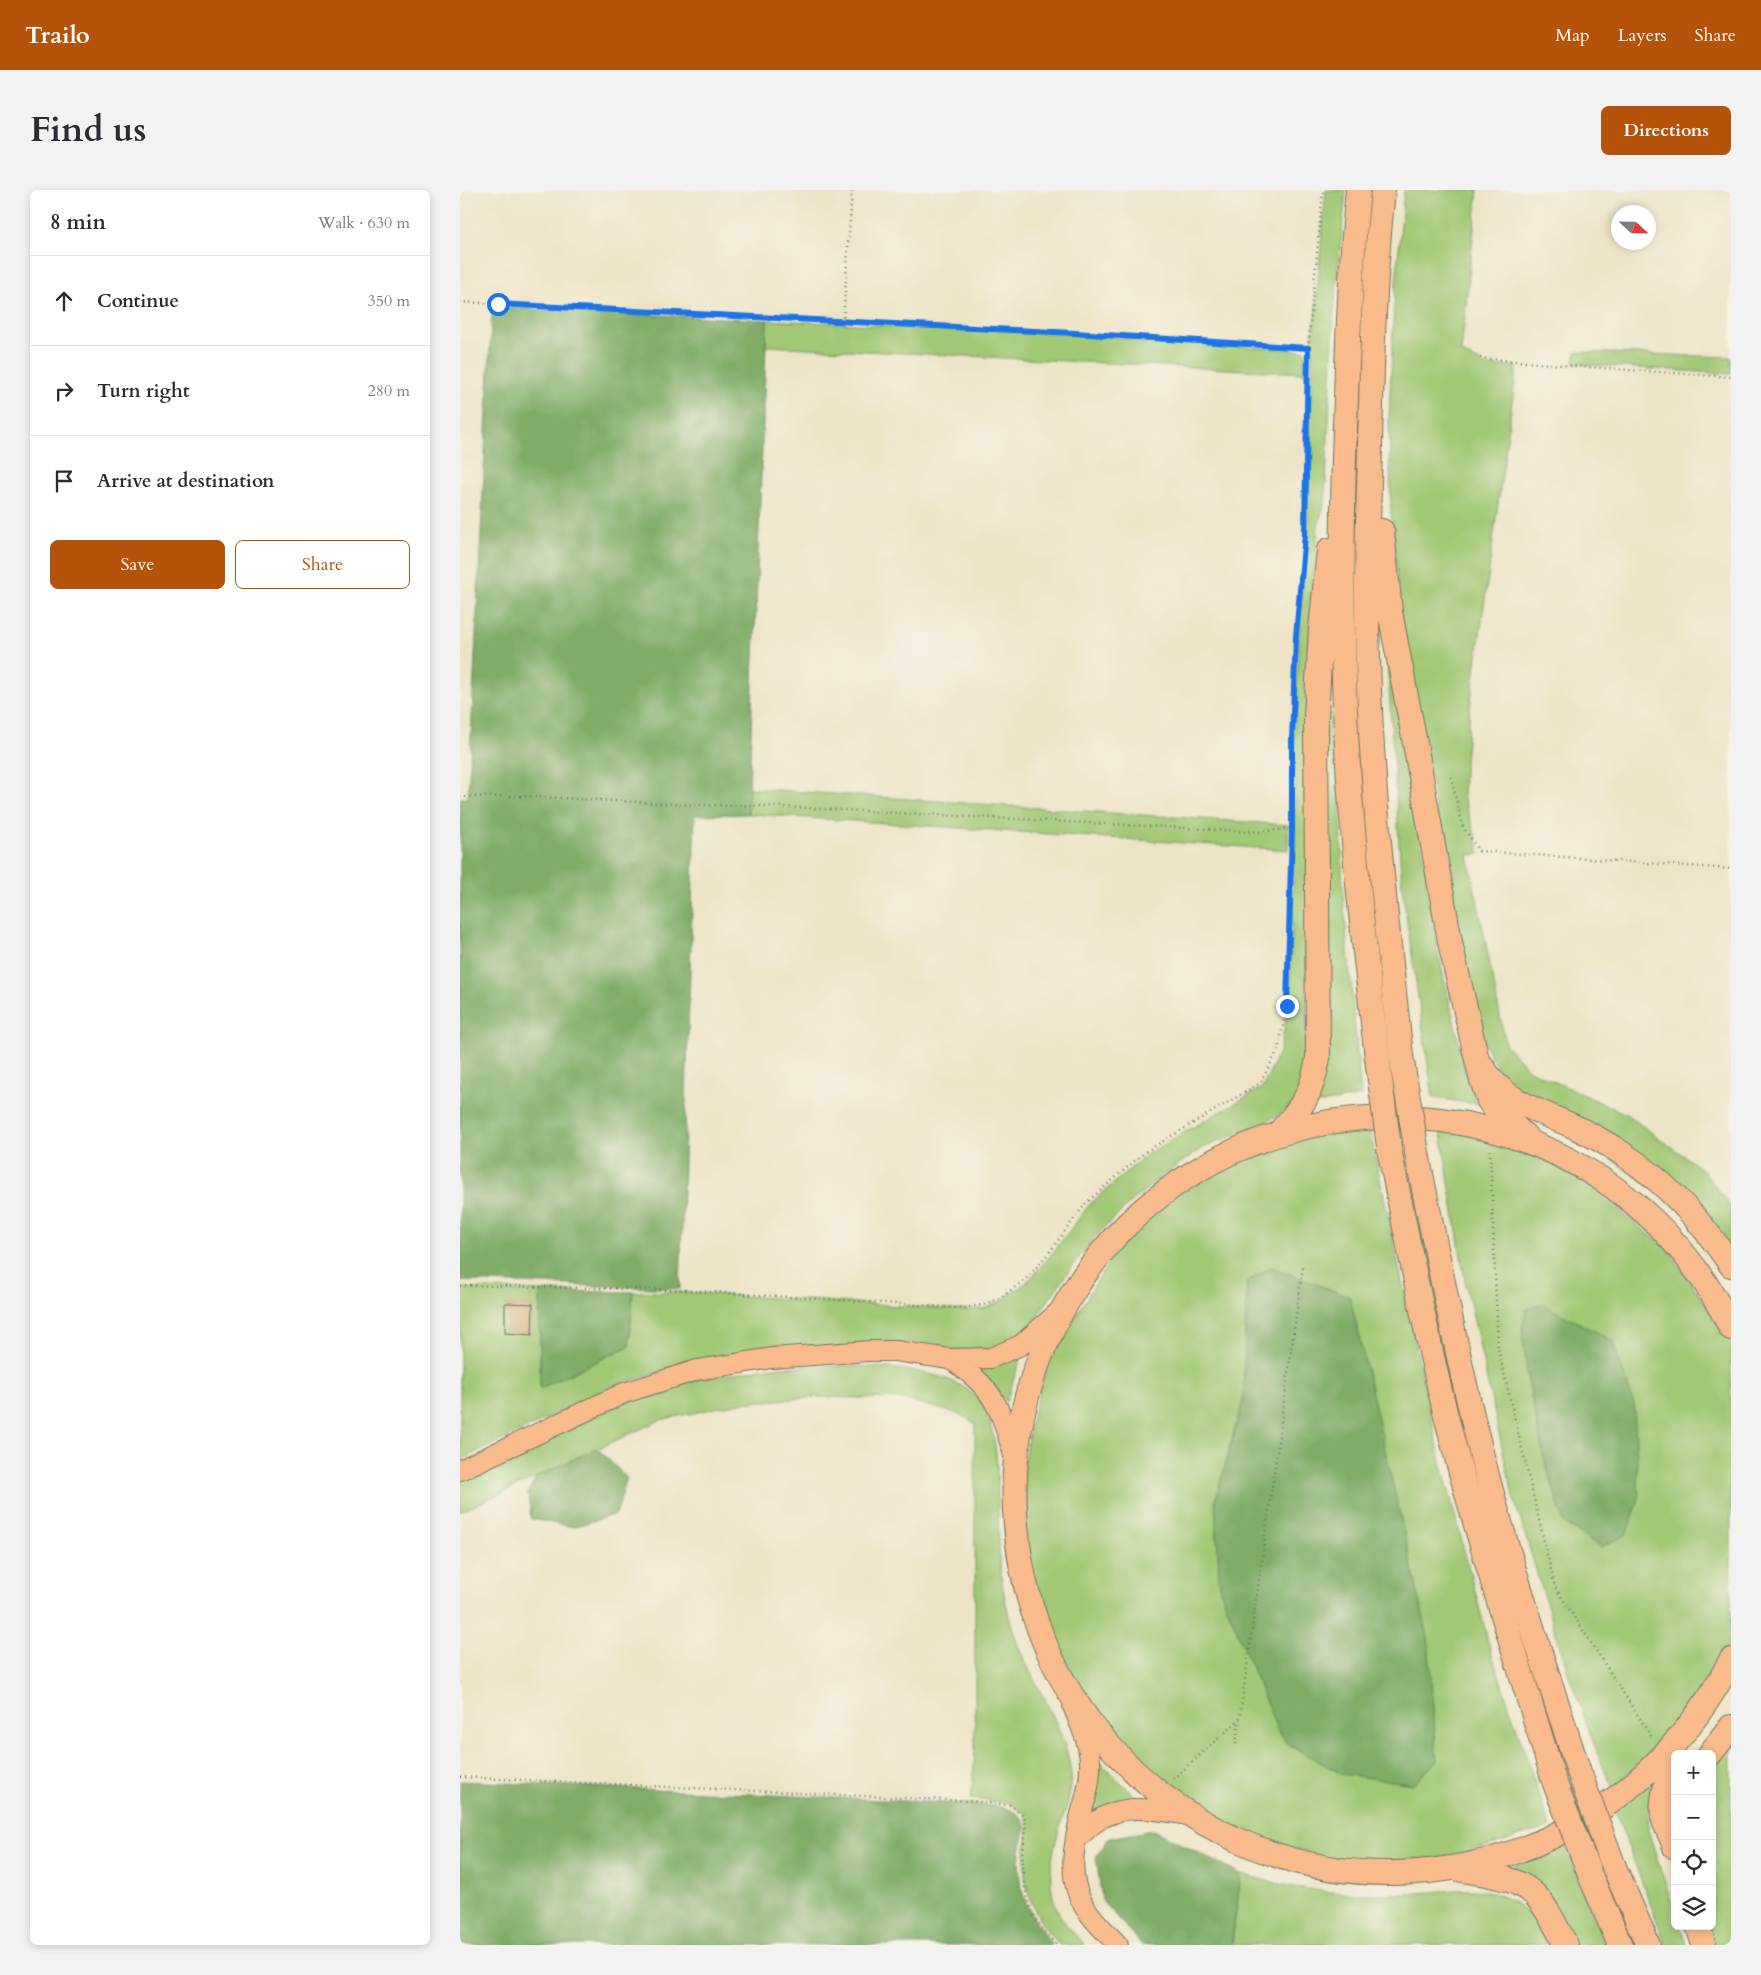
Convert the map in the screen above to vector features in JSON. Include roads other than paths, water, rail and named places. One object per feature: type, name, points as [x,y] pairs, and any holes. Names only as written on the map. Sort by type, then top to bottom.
[{"type":"highway","points":[[1358,190],[1349,308],[1343,498],[1342,596],[1345,712],[1359,894],[1377,1058],[1390,1154],[1453,1442],[1488,1566],[1554,1781],[1590,1875],[1620,1945]]},
{"type":"highway","points":[[1383,190],[1371,385],[1367,596],[1370,711],[1382,890],[1401,1056],[1418,1159],[1441,1277],[1478,1441],[1512,1562],[1578,1769],[1614,1867],[1648,1945]]},
{"type":"highway","points":[[1371,385],[1380,423],[1381,515],[1390,612],[1416,743],[1451,946],[1489,1101],[1495,1109],[1534,1144]]},
{"type":"highway","points":[[1278,1134],[1307,1098],[1314,1080],[1318,1058],[1316,717],[1321,628],[1329,546],[1343,498]]},
{"type":"highway","points":[[1476,1054],[1487,1075],[1514,1100],[1594,1137],[1649,1173],[1690,1212],[1731,1265]]},
{"type":"highway","points":[[1671,1753],[1616,1799],[1561,1832],[1532,1846],[1502,1856],[1452,1868],[1386,1873],[1341,1869],[1306,1863],[1254,1847],[1190,1815],[1159,1793],[1117,1755],[1088,1719],[1067,1688],[1038,1629],[1021,1566],[1014,1500],[1016,1458],[1024,1410],[1041,1354],[1064,1307],[1084,1276],[1123,1229],[1146,1208],[1195,1172],[1242,1147],[1308,1126],[1368,1117],[1429,1118],[1489,1128],[1534,1144],[1582,1167],[1605,1182],[1647,1215],[1678,1247],[1700,1275],[1731,1328]]},
{"type":"highway","points":[[1675,1750],[1710,1698],[1731,1660]]},
{"type":"highway","points":[[1713,1750],[1731,1728]]},
{"type":"highway","points":[[1671,1764],[1663,1805],[1663,1816],[1672,1840]]},
{"type":"highway","points":[[1452,1868],[1498,1877],[1528,1889],[1536,1895],[1566,1945]]},
{"type":"highway","points":[[1699,1930],[1704,1945]]},
{"type":"main road","points":[[460,1470],[624,1393],[697,1370],[772,1358],[869,1351],[896,1351],[950,1359],[991,1358],[1021,1345],[1064,1307]]},
{"type":"main road","points":[[950,1359],[978,1380],[995,1400],[1016,1458]]},
{"type":"main road","points":[[1067,1688],[1089,1749],[1090,1761],[1087,1792],[1076,1840],[1073,1864],[1076,1888],[1083,1905],[1118,1945]]},
{"type":"main road","points":[[1076,1840],[1094,1823],[1112,1814],[1129,1809],[1150,1808],[1190,1815]]}]
